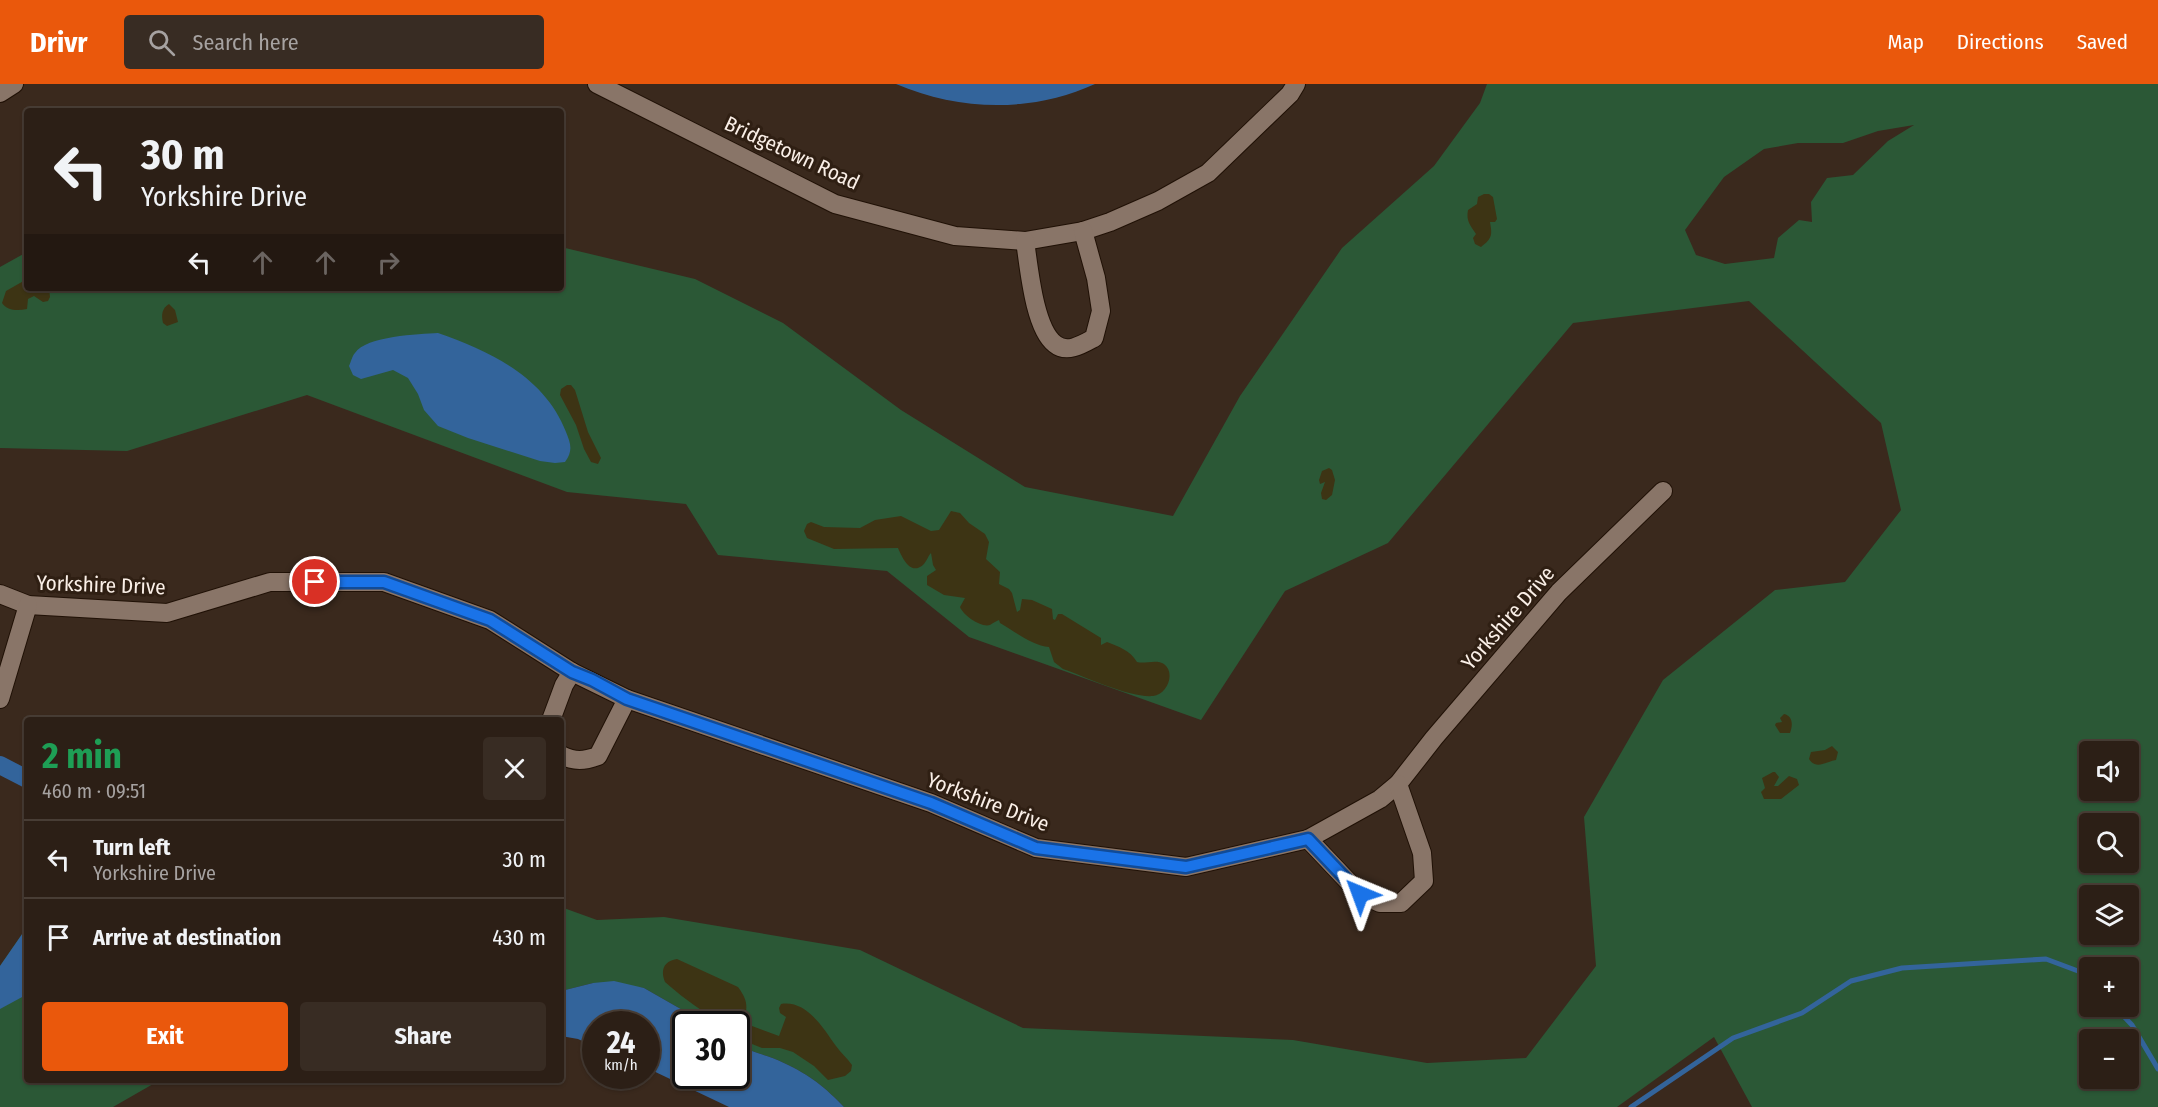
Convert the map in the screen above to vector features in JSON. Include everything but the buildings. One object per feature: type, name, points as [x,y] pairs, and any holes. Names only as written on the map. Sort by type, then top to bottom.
[{"type":"street","points":[[0,93],[14,84]]},
{"type":"street","name":"Bridgetown Road","points":[[597,84],[836,204],[955,236],[1025,241],[1083,231],[1110,222],[1158,201],[1208,173],[1290,93],[1296,84]]},
{"type":"street","points":[[1025,241],[1039,318],[1046,334],[1055,345],[1062,348],[1073,348],[1094,338],[1101,311],[1098,289],[1083,231]]},
{"type":"street","name":"Yorkshire Drive","points":[[0,594],[28,605],[167,613],[270,582],[384,582],[490,620],[572,672],[627,699],[931,803],[1036,848],[1186,867],[1308,839],[1380,799],[1398,784],[1434,738],[1559,592],[1663,491]]},
{"type":"street","points":[[0,699],[28,605]]},
{"type":"street","points":[[552,717],[564,685],[572,672]]},
{"type":"street","points":[[564,756],[573,761],[585,761],[598,756],[627,699]]},
{"type":"street","points":[[1308,839],[1360,894],[1380,903],[1401,903],[1424,881],[1422,853],[1398,784]]},
{"type":"green space","points":[[1487,84],[2158,84],[2158,1107],[1752,1107],[1714,1037],[1617,1107],[844,1107],[824,1087],[802,1072],[778,1060],[750,1051],[750,1011],[684,1011],[644,988],[593,983],[564,990],[564,908],[597,920],[664,917],[860,950],[1023,1028],[1293,1040],[1427,1063],[1526,1058],[1596,966],[1584,817],[1663,680],[1775,590],[1845,582],[1901,510],[1881,423],[1749,301],[1573,323],[1388,543],[1285,591],[1201,720],[969,637],[887,571],[718,555],[686,504],[567,492],[307,395],[127,451],[0,448],[0,267],[24,254],[24,291],[564,291],[564,248],[695,279],[783,323],[901,410],[1025,487],[1173,516],[1240,396],[1342,248],[1434,166],[1480,103]],"holes":[[[1914,125],[1888,141],[1853,175],[1827,178],[1811,202],[1812,222],[1799,220],[1778,238],[1774,258],[1725,264],[1696,255],[1685,230],[1724,177],[1764,149],[1798,143],[1843,143],[1878,131]]]},
{"type":"green space","points":[[24,931],[24,1083],[155,1083],[113,1107],[0,1107],[0,966]]},
{"type":"sand","points":[[1484,194],[1493,197],[1497,219],[1495,222],[1490,222],[1491,236],[1481,247],[1475,244],[1473,238],[1476,234],[1469,223],[1468,210],[1477,204],[1478,197]]},
{"type":"sand","points":[[24,281],[24,291],[49,291],[50,297],[48,301],[43,302],[34,296],[28,299],[27,309],[13,310],[2,303],[6,291]]},
{"type":"sand","points":[[169,304],[175,310],[178,322],[167,326],[163,323],[162,315],[163,310]]},
{"type":"sand","points":[[571,385],[575,390],[588,432],[601,458],[598,464],[591,462],[576,425],[560,395],[561,389]]},
{"type":"sand","points":[[1329,468],[1335,480],[1332,495],[1326,500],[1322,499],[1321,493],[1325,482],[1320,484],[1319,480],[1322,471]]},
{"type":"sand","points":[[951,511],[960,513],[969,523],[985,534],[989,542],[986,559],[1000,572],[999,584],[1012,593],[1017,612],[1020,610],[1022,599],[1032,600],[1052,609],[1053,619],[1055,620],[1058,614],[1062,614],[1101,638],[1101,645],[1107,642],[1120,647],[1137,662],[1164,664],[1169,673],[1166,688],[1158,695],[1143,696],[1108,686],[1063,669],[1054,662],[1049,647],[1024,638],[1000,623],[999,620],[990,625],[982,625],[973,620],[960,607],[965,598],[944,595],[927,585],[927,576],[936,570],[931,553],[923,565],[914,568],[907,564],[898,548],[834,549],[807,538],[804,531],[807,524],[811,522],[824,527],[860,528],[875,520],[901,516],[931,531],[939,530]]},
{"type":"sand","points":[[1784,714],[1792,721],[1790,733],[1780,733],[1775,725],[1782,722],[1780,718]]},
{"type":"sand","points":[[1832,746],[1838,752],[1836,760],[1818,765],[1809,759],[1811,752],[1825,750]]},
{"type":"sand","points":[[1773,772],[1779,777],[1774,786],[1778,786],[1789,776],[1797,779],[1799,785],[1781,799],[1764,799],[1761,792],[1765,788],[1762,778]]},
{"type":"sand","points":[[677,959],[738,987],[744,997],[746,1011],[704,1011],[665,982],[663,970],[669,962]]},
{"type":"sand","points":[[781,1004],[799,1006],[820,1024],[852,1065],[851,1071],[845,1076],[828,1080],[814,1066],[793,1052],[780,1048],[762,1048],[750,1043],[750,1025],[779,1036],[786,1017],[780,1013]]},
{"type":"water","points":[[896,84],[1095,84],[1046,100],[996,105],[970,104],[945,99]]},
{"type":"water","points":[[438,333],[477,348],[530,381],[557,413],[566,432],[570,451],[565,462],[540,461],[438,426],[424,410],[408,378],[393,370],[361,379],[353,375],[349,366],[355,353],[370,343],[394,337]]},
{"type":"water","points":[[24,931],[24,996],[0,1009],[0,966]]},
{"type":"water","points":[[614,981],[644,988],[684,1011],[672,1011],[672,1080],[660,1074],[660,1011],[582,1011],[582,1041],[564,1037],[564,990],[593,983]]},
{"type":"water","points":[[750,1051],[778,1060],[802,1072],[824,1087],[844,1107],[729,1107],[691,1089],[750,1089]]},
{"type":"waterway","points":[[0,765],[24,777]]},
{"type":"waterway","points":[[1631,1107],[1733,1038],[1802,1013],[1851,981],[1902,968],[2046,959],[2079,972]]},
{"type":"waterway","points":[[2124,1017],[2132,1025],[2158,1069]]},
{"type":"route","points":[[315,582],[384,582],[490,620],[572,672],[627,699],[931,803],[1036,848],[1186,867],[1308,839],[1360,894]]}]
